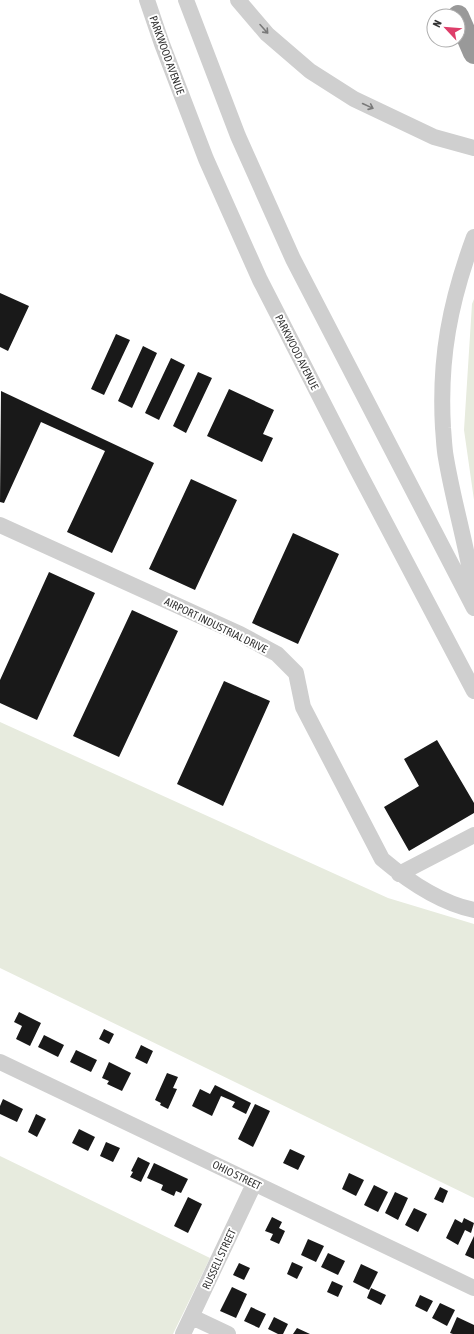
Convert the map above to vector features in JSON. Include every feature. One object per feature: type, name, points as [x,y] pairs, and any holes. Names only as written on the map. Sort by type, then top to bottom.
[{"type":"highway","points":[[466,34],[474,53]]},
{"type":"street","name":"PARKWOOD AVENUE","points":[[147,0],[162,44],[206,159],[260,280],[357,469],[474,691]]},
{"type":"street","points":[[186,0],[238,136],[293,260],[474,608]]},
{"type":"street","points":[[238,0],[268,34],[310,71],[354,99],[434,137],[474,148]]},
{"type":"street","points":[[474,237],[464,263],[454,298],[448,326],[442,381],[445,457],[456,513],[469,566],[474,602]]},
{"type":"street","name":"AIRPORT INDUSTRIAL DRIVE","points":[[0,525],[240,634],[277,654],[296,673],[302,707],[382,859],[399,874],[418,886],[466,908],[474,910]]},
{"type":"street","points":[[399,874],[474,835]]},
{"type":"street","name":"OHIO STREET","points":[[0,1062],[474,1288]]},
{"type":"street","name":"RUSSELL STREET","points":[[183,1334],[254,1184]]},
{"type":"street","points":[[192,1317],[228,1334]]},
{"type":"shaded area","points":[[474,299],[474,500],[464,430],[472,304]]},
{"type":"shaded area","points":[[0,722],[388,898],[474,924],[474,1198],[0,968]]},
{"type":"shaded area","points":[[0,1156],[210,1258],[173,1334],[0,1334]]},
{"type":"building","points":[[0,293],[29,306],[8,351],[0,347]]},
{"type":"building","points":[[116,334],[130,340],[104,395],[91,389]]},
{"type":"building","points":[[143,346],[157,353],[132,408],[118,401]]},
{"type":"building","points":[[171,358],[185,365],[159,420],[145,413]]},
{"type":"building","points":[[198,372],[212,378],[186,433],[173,426]]},
{"type":"building","points":[[229,389],[274,410],[263,434],[273,438],[262,462],[207,436]]},
{"type":"building","points":[[1,391],[154,463],[112,553],[67,532],[105,451],[41,422],[4,503],[0,502]]},
{"type":"building","points":[[191,479],[237,500],[195,590],[149,569]]},
{"type":"building","points":[[293,533],[339,554],[298,644],[252,623]]},
{"type":"building","points":[[49,572],[95,593],[37,720],[0,703],[0,680]]},
{"type":"building","points":[[132,610],[178,631],[119,757],[73,736]]},
{"type":"building","points":[[224,681],[270,701],[223,806],[177,784]]},
{"type":"building","points":[[437,740],[474,803],[474,813],[409,851],[384,807],[419,786],[404,759]]},
{"type":"building","points":[[19,1012],[41,1023],[30,1046],[16,1039],[22,1026],[14,1022]]},
{"type":"building","points":[[104,1029],[114,1034],[109,1044],[99,1039]]},
{"type":"building","points":[[44,1035],[64,1045],[58,1057],[38,1047]]},
{"type":"building","points":[[141,1045],[153,1051],[147,1064],[135,1058]]},
{"type":"building","points":[[76,1050],[97,1060],[91,1072],[70,1062]]},
{"type":"building","points":[[109,1062],[131,1073],[122,1091],[107,1084],[109,1081],[102,1078]]},
{"type":"building","points":[[167,1073],[178,1077],[173,1088],[177,1089],[168,1109],[160,1105],[161,1103],[155,1100]]},
{"type":"building","points":[[215,1085],[251,1103],[246,1114],[232,1107],[235,1102],[221,1096],[212,1116],[192,1106],[200,1089],[210,1094]]},
{"type":"building","points":[[3,1099],[23,1109],[17,1122],[0,1114],[0,1106]]},
{"type":"building","points":[[255,1104],[270,1111],[253,1147],[238,1139]]},
{"type":"building","points":[[36,1114],[46,1119],[37,1137],[28,1132]]},
{"type":"building","points":[[79,1129],[95,1137],[88,1151],[72,1143]]},
{"type":"building","points":[[106,1142],[120,1148],[113,1162],[100,1156]]},
{"type":"building","points":[[290,1149],[305,1156],[298,1170],[283,1163]]},
{"type":"building","points":[[138,1157],[150,1163],[141,1182],[130,1177],[133,1172],[131,1171]]},
{"type":"building","points":[[154,1163],[188,1179],[181,1193],[176,1191],[174,1196],[161,1190],[163,1185],[147,1178]]},
{"type":"building","points":[[349,1173],[364,1180],[356,1196],[342,1189]]},
{"type":"building","points":[[374,1185],[388,1192],[378,1212],[364,1205]]},
{"type":"building","points":[[440,1187],[448,1191],[443,1203],[434,1199]]},
{"type":"building","points":[[395,1192],[408,1198],[398,1220],[385,1213]]},
{"type":"building","points":[[188,1197],[202,1204],[188,1233],[174,1226]]},
{"type":"building","points":[[414,1208],[427,1214],[418,1232],[405,1225]]},
{"type":"building","points":[[272,1217],[282,1222],[279,1228],[285,1231],[279,1244],[270,1240],[273,1234],[265,1231]]},
{"type":"building","points":[[464,1218],[474,1223],[471,1233],[465,1230],[458,1245],[446,1238],[455,1219],[462,1223]]},
{"type":"building","points":[[474,1236],[474,1259],[465,1255]]},
{"type":"building","points":[[308,1239],[324,1246],[316,1262],[301,1255]]},
{"type":"building","points":[[328,1253],[345,1261],[338,1275],[321,1267]]},
{"type":"building","points":[[292,1262],[303,1267],[297,1279],[287,1274]]},
{"type":"building","points":[[239,1263],[250,1268],[244,1280],[233,1275]]},
{"type":"building","points":[[361,1264],[378,1272],[369,1290],[353,1282]]},
{"type":"building","points":[[332,1281],[343,1286],[338,1297],[327,1292]]},
{"type":"building","points":[[232,1287],[247,1294],[236,1318],[220,1311]]},
{"type":"building","points":[[371,1288],[386,1295],[381,1305],[367,1298]]},
{"type":"building","points":[[420,1295],[433,1301],[427,1312],[415,1306]]},
{"type":"building","points":[[440,1303],[455,1310],[447,1326],[432,1318]]},
{"type":"building","points":[[251,1307],[266,1314],[259,1328],[244,1321]]},
{"type":"building","points":[[274,1317],[288,1324],[283,1334],[278,1334],[268,1329]]},
{"type":"building","points":[[457,1317],[474,1325],[474,1334],[450,1333]]},
{"type":"building","points":[[297,1328],[310,1334],[293,1334]]}]
